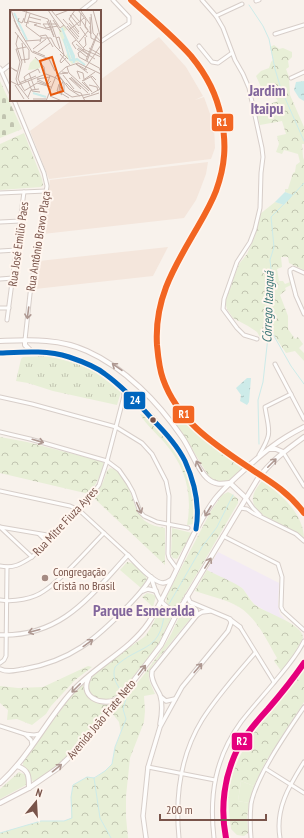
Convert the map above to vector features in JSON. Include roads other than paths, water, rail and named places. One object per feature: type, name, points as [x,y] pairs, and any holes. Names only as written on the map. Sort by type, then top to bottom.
[{"type":"main road","points":[[25,340],[25,345],[32,352]]},
{"type":"main road","points":[[0,341],[46,340],[85,350],[115,366],[131,378],[166,416],[182,437],[207,478],[215,483],[230,483],[246,498]]},
{"type":"main road","points":[[0,353],[32,352],[49,353],[69,357],[89,364],[104,373],[122,388],[137,402],[178,448],[193,483],[198,517],[195,534]]},
{"type":"main road","points":[[0,783],[17,766],[69,695],[91,673],[141,632],[149,622],[195,534],[216,499],[224,489],[266,449],[304,427]]},
{"type":"main road","name":"Avenida João Frate Neto","points":[[0,802],[29,788],[58,768],[82,745],[116,700],[128,688],[161,645],[187,596],[246,498],[266,469],[283,452],[304,437]]},
{"type":"main road","points":[[266,449],[276,449],[283,452]]},
{"type":"main road","points":[[224,489],[229,488],[239,492]]},
{"type":"main road","points":[[239,492],[240,508]]},
{"type":"main road","points":[[91,673],[86,683],[87,689],[93,699],[104,703],[116,700]]},
{"type":"main road","points":[[17,766],[23,768],[27,772],[29,776],[29,788]]},
{"type":"street","points":[[82,10],[95,0]]},
{"type":"street","points":[[101,41],[128,22],[129,17],[113,0]]},
{"type":"street","points":[[202,0],[216,16],[223,28],[235,60],[249,88],[263,157],[260,208],[255,229],[250,242],[238,262],[224,299],[223,309],[244,335],[257,339]]},
{"type":"street","points":[[216,16],[242,4]]},
{"type":"street","points":[[275,34],[304,25]]},
{"type":"street","points":[[199,46],[212,62],[215,63],[218,63],[232,53]]},
{"type":"street","points":[[10,64],[1,69],[10,91]]},
{"type":"street","points":[[291,78],[304,72]]},
{"type":"street","name":"Rua Antônio Bravo Plaça","points":[[15,101],[44,173],[47,186],[30,294],[25,340]]},
{"type":"street","points":[[0,193],[46,191]]},
{"type":"street","name":"Rua José Emilio Paes","points":[[7,320],[24,192]]},
{"type":"street","points":[[0,222],[21,221]]},
{"type":"street","points":[[0,251],[17,250]]},
{"type":"street","points":[[304,273],[294,268],[291,269],[290,273],[296,296],[304,314]]},
{"type":"street","points":[[0,279],[13,278]]},
{"type":"street","points":[[0,308],[9,308]]},
{"type":"street","points":[[275,364],[304,419]]},
{"type":"street","name":"Rua Mitre Fiuza Ayres","points":[[0,566],[7,567],[22,564],[32,556],[79,510],[99,486],[122,406],[124,395],[122,388]]},
{"type":"street","points":[[259,456],[269,436],[270,428],[265,407],[291,394]]},
{"type":"street","points":[[0,397],[116,427],[142,443],[158,464],[166,482],[169,496],[168,554],[169,558],[177,569]]},
{"type":"street","points":[[122,406],[128,401],[137,402]]},
{"type":"street","points":[[0,432],[107,461],[119,470],[128,483],[140,512],[144,516],[157,522],[188,528]]},
{"type":"street","points":[[283,452],[304,486]]},
{"type":"street","points":[[0,492],[70,506],[79,510],[151,577],[164,583],[172,579]]},
{"type":"street","points":[[246,498],[260,515],[272,522]]},
{"type":"street","points":[[240,508],[246,509],[296,534],[304,541]]},
{"type":"street","points":[[0,527],[53,536]]},
{"type":"street","points":[[0,527],[32,556]]},
{"type":"street","points":[[0,600],[7,601],[32,596],[44,591],[62,576],[104,533]]},
{"type":"street","points":[[39,534],[47,542]]},
{"type":"street","points":[[223,536],[278,564],[282,577],[281,607],[283,612],[304,630]]},
{"type":"street","points":[[0,634],[24,634],[54,624],[73,613],[128,555]]},
{"type":"street","points":[[0,663],[6,656],[7,567]]},
{"type":"street","points":[[151,577],[161,601],[168,609],[178,612],[184,607],[190,605],[196,610],[197,615]]},
{"type":"street","points":[[0,669],[9,671],[38,667],[58,660],[89,644],[112,623],[140,593],[151,577]]},
{"type":"street","points":[[140,593],[148,589],[156,591]]},
{"type":"street","points":[[187,596],[190,602],[230,619],[240,627],[274,682]]},
{"type":"street","points":[[160,727],[162,710],[160,696],[152,679],[152,671],[197,615],[202,612],[210,611]]},
{"type":"street","points":[[146,838],[143,816],[148,767],[153,746],[160,727],[182,687],[228,631],[231,623],[230,619]]},
{"type":"street","points":[[228,631],[240,627]]},
{"type":"street","points":[[214,838],[212,818],[215,780],[223,753],[241,722],[288,667],[300,650],[304,640]]},
{"type":"street","points":[[179,838],[177,808],[181,773],[194,736],[202,720],[224,690],[255,653]]},
{"type":"street","points":[[160,696],[166,702],[175,699]]},
{"type":"street","points":[[251,838],[251,803],[257,785],[304,707]]},
{"type":"street","points":[[0,726],[25,734],[40,734]]},
{"type":"street","points":[[25,734],[31,740],[32,745]]},
{"type":"street","points":[[280,838],[278,828],[282,803],[304,762]]},
{"type":"street","points":[[148,767],[215,780]]},
{"type":"street","points":[[266,768],[304,792]]},
{"type":"water","points":[[304,81],[304,101],[299,98],[294,90],[296,82]]},
{"type":"water","points":[[285,192],[293,195],[284,205],[275,202]]},
{"type":"water","points":[[247,378],[251,378],[249,402],[247,405],[240,401],[241,395],[236,388]]},
{"type":"waterway","name":"Córrego Itanguá","points":[[249,5],[263,26],[269,39],[281,89],[304,141]]},
{"type":"waterway","name":"Córrego Itanguá","points":[[293,195],[304,183]]},
{"type":"waterway","name":"Córrego Itanguá","points":[[259,444],[258,400],[263,382],[269,328],[272,277],[270,260],[274,247],[271,217],[291,197]]},
{"type":"waterway","points":[[270,329],[291,366],[304,384]]},
{"type":"waterway","name":"Córrego Itanguá","points":[[169,604],[202,547],[217,527],[233,495]]},
{"type":"waterway","name":"Córrego Itanguá","points":[[121,691],[114,677],[115,667],[123,660],[153,642],[158,636],[162,627],[164,615]]},
{"type":"waterway","name":"Córrego Itanguá","points":[[0,833],[41,821],[64,821],[72,818],[71,797],[73,785],[87,777],[94,778],[105,771],[112,764],[115,747],[126,719],[123,709],[126,699]]},
{"type":"waterway","points":[[94,778],[100,818],[111,838]]},
{"type":"place","name":"Congregação Cristã no Brasil","points":[[45,578]]},
{"type":"district","name":"Jardim Itaipu","points":[[267,99]]},
{"type":"district","name":"Parque Esmeralda","points":[[144,610]]}]
